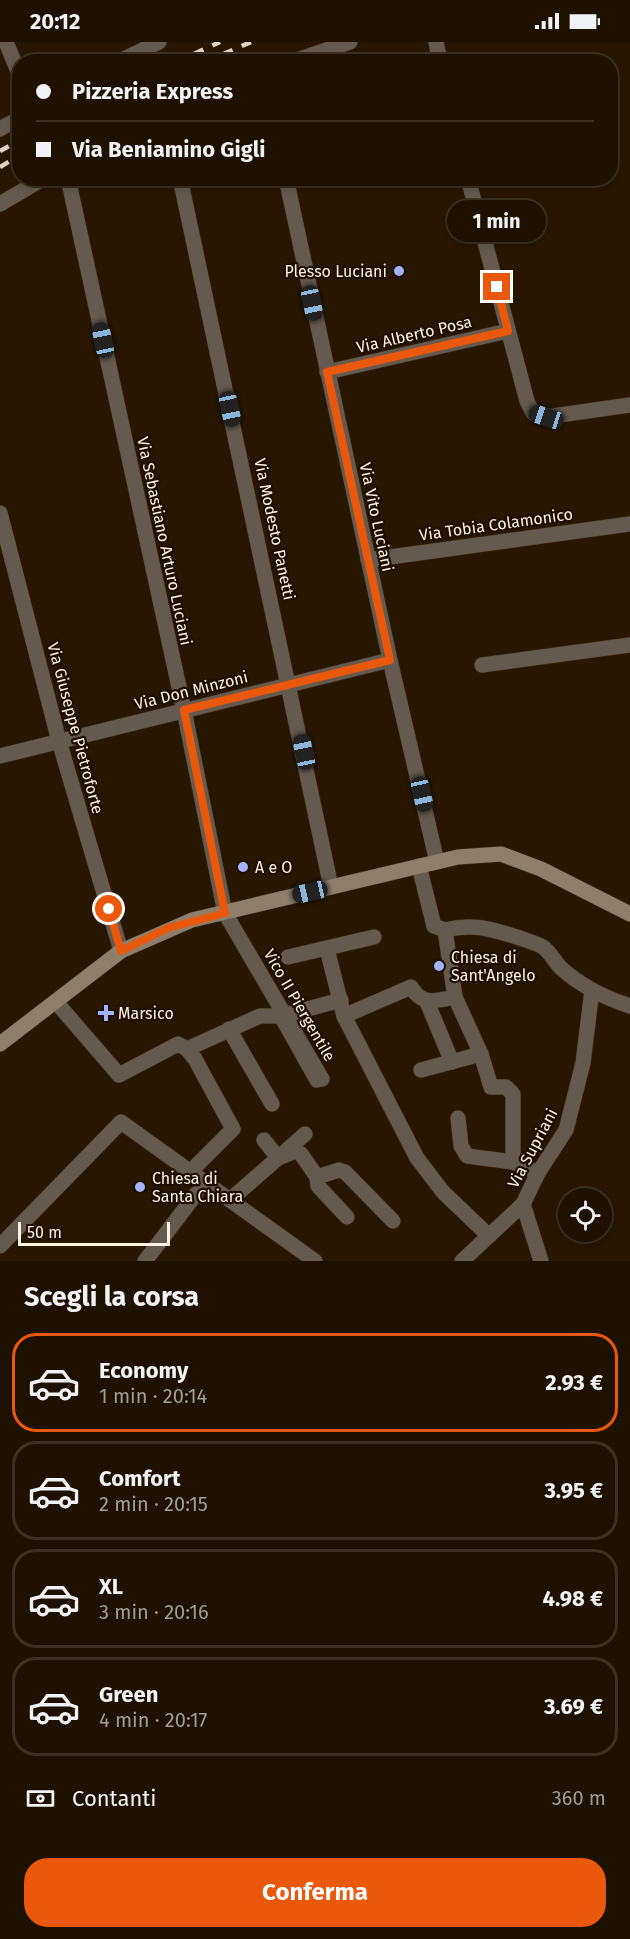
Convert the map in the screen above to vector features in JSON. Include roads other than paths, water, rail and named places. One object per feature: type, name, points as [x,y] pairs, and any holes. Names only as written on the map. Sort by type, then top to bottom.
[{"type":"street","points":[[6,42],[12,57]]},
{"type":"street","points":[[134,54],[159,42]]},
{"type":"street","points":[[315,54],[350,42]]},
{"type":"street","points":[[0,204],[30,186]]},
{"type":"street","name":"Via Sebastiano Arturo Luciani","points":[[70,186],[184,710],[225,913]]},
{"type":"street","name":"Via Modesto Panetti","points":[[182,186],[290,685],[331,887]]},
{"type":"street","name":"Via Vito Luciani","points":[[288,186],[390,660],[437,862]]},
{"type":"street","points":[[470,186],[527,401],[533,413],[546,417],[630,405]]},
{"type":"street","name":"Via Alberto Posa","points":[[327,372],[508,331]]},
{"type":"street","name":"Via Giuseppe Pietroforte","points":[[0,513],[59,741],[121,951]]},
{"type":"street","name":"Via Tobia Colamonico","points":[[368,560],[630,524]]},
{"type":"street","points":[[482,664],[630,645]]},
{"type":"street","name":"Via Don Minzoni","points":[[0,756],[390,660]]},
{"type":"street","points":[[0,1044],[121,951],[168,928],[437,862],[484,853],[501,854],[558,877],[630,914]]},
{"type":"street","points":[[419,866],[434,926],[445,930],[461,926],[490,927],[544,948],[562,969],[592,990],[606,998],[630,1006]]},
{"type":"street","name":"Vico II Piergentile","points":[[225,913],[322,1079],[317,1080],[281,1016]]},
{"type":"street","points":[[445,930],[455,997],[481,1054],[491,1087],[506,1087],[513,1094],[513,1162]]},
{"type":"street","points":[[288,957],[374,937]]},
{"type":"street","points":[[327,949],[343,1008],[417,1158],[443,1192],[489,1236]]},
{"type":"street","points":[[188,1050],[260,1016],[281,1016],[343,1008],[411,987],[417,998],[427,1002],[455,997]]},
{"type":"street","name":"Via Supriani","points":[[462,1261],[523,1204],[538,1173],[566,1130],[583,1063],[592,990]]},
{"type":"street","points":[[56,1002],[112,1070],[119,1075],[178,1044],[188,1050],[233,1129],[191,1171]]},
{"type":"street","points":[[427,1002],[452,1062]]},
{"type":"street","points":[[229,1029],[272,1104]]},
{"type":"street","points":[[421,1070],[481,1054]]},
{"type":"street","points":[[458,1118],[461,1146],[467,1156],[513,1162],[538,1173]]},
{"type":"street","points":[[0,1246],[121,1122],[191,1171],[200,1188],[231,1199],[315,1261]]},
{"type":"street","points":[[231,1199],[304,1134]]},
{"type":"street","points":[[264,1140],[278,1158]]},
{"type":"street","points":[[278,1158],[295,1151],[301,1154],[317,1177],[318,1186],[347,1217]]},
{"type":"street","points":[[317,1177],[339,1170],[345,1172],[393,1221]]},
{"type":"street","points":[[145,1261],[200,1188]]},
{"type":"street","points":[[523,1204],[541,1261]]},
{"type":"railway","points":[[194,54],[220,42]]},
{"type":"railway","points":[[223,54],[251,42]]},
{"type":"railway","points":[[0,151],[12,144]]},
{"type":"railway","points":[[0,167],[12,160]]},
{"type":"place","name":"Plesso Luciani","points":[[399,271]]},
{"type":"place","name":"A e O","points":[[243,867]]},
{"type":"place","name":"Chiesa di Sant'Angelo","points":[[439,966]]},
{"type":"place","name":"Marsico","points":[[106,1013]]},
{"type":"place","name":"Chiesa di Santa Chiara","points":[[140,1187]]}]
